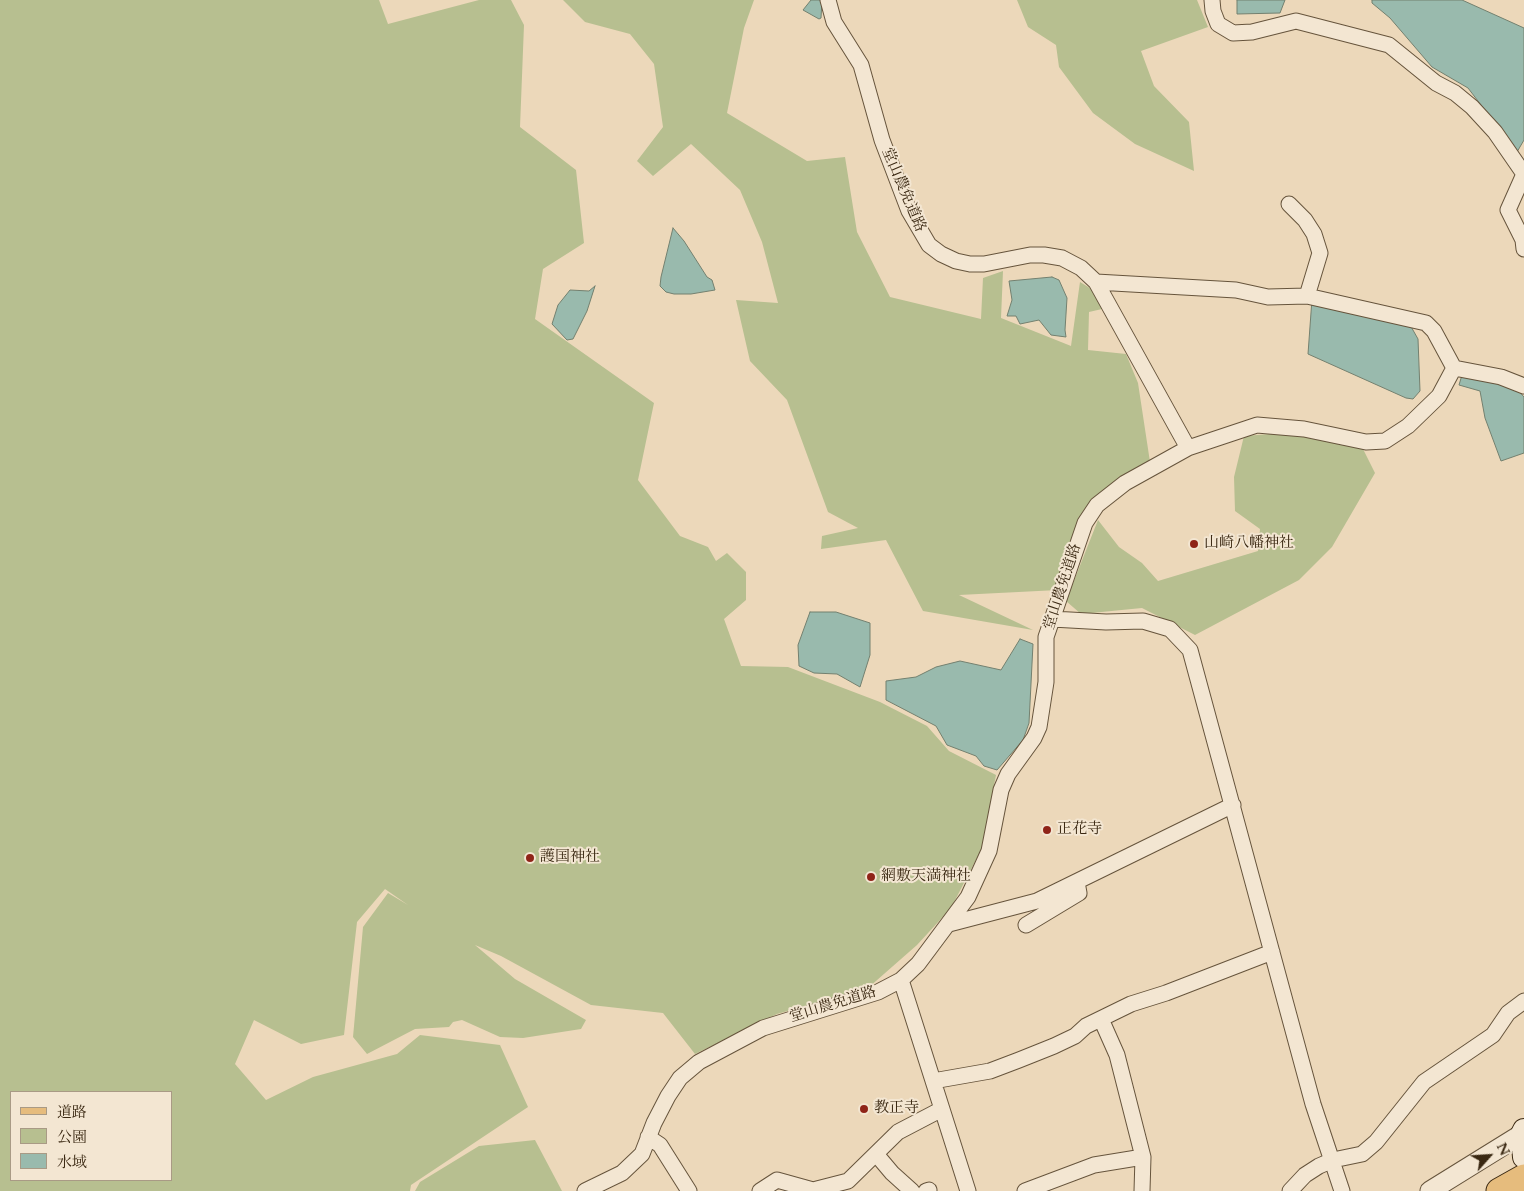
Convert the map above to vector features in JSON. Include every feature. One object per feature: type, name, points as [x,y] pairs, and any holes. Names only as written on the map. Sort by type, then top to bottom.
[{"type":"main road","points":[[1523,1132],[1524,1157]]},
{"type":"main road","points":[[1499,1191],[1524,1177]]},
{"type":"street","name":"堂山農免道路","points":[[585,1191],[622,1173],[632,1165],[642,1154],[654,1123],[680,1078],[714,1053],[762,1028],[790,1018],[863,998],[901,980],[918,964],[968,897],[989,851],[1004,782],[1034,738],[1039,727],[1046,682],[1046,637],[1085,523],[1097,505],[1125,482],[1188,448],[1096,282],[1081,268],[1062,258],[1030,255],[984,264],[970,264],[941,254],[929,245],[909,211],[882,140],[861,65],[834,22],[828,0]]},
{"type":"street","points":[[1212,0],[1213,11],[1218,24],[1233,32],[1252,32],[1296,21],[1388,45],[1436,83],[1455,93],[1472,107],[1495,132],[1524,174],[1508,210],[1523,240],[1524,250]]},
{"type":"street","points":[[1289,204],[1305,220],[1314,234],[1320,253],[1307,296]]},
{"type":"street","points":[[1096,282],[1236,290],[1268,297],[1307,296],[1426,323],[1434,330],[1454,368]]},
{"type":"street","points":[[1188,448],[1257,425],[1304,429],[1366,442],[1385,441],[1408,426],[1439,396],[1454,368]]},
{"type":"street","points":[[1454,368],[1501,377],[1524,386]]},
{"type":"street","points":[[1052,619],[1106,622],[1143,621],[1170,629],[1190,650],[1313,1104],[1342,1191]]},
{"type":"street","points":[[949,924],[1037,901],[1233,805]]},
{"type":"street","points":[[1026,924],[1080,893],[1077,882]]},
{"type":"street","points":[[933,1081],[990,1071],[1019,1060],[1075,1036],[1086,1026],[1131,1004],[1166,993],[1272,952]]},
{"type":"street","points":[[901,980],[968,1191]]},
{"type":"street","points":[[1290,1191],[1305,1175],[1333,1160],[1362,1154],[1376,1142],[1424,1082],[1493,1035],[1508,1013],[1524,1001]]},
{"type":"street","points":[[1101,1019],[1118,1055],[1144,1157],[1142,1191]]},
{"type":"street","points":[[768,1188],[777,1180],[813,1190],[849,1186],[876,1154],[898,1132],[942,1109]]},
{"type":"street","points":[[1430,1191],[1523,1132]]},
{"type":"street","points":[[648,1137],[660,1145],[689,1191]]},
{"type":"street","points":[[876,1154],[892,1174],[912,1191]]},
{"type":"street","points":[[1025,1191],[1094,1165],[1144,1157]]},
{"type":"green space","points":[[0,0],[379,0],[388,24],[479,0],[511,0],[524,25],[520,127],[576,170],[584,243],[543,269],[535,319],[654,403],[638,480],[680,536],[708,547],[716,561],[727,553],[746,572],[746,600],[724,619],[741,666],[788,667],[880,702],[927,726],[949,751],[996,775],[982,848],[951,908],[917,945],[868,988],[777,1014],[695,1054],[663,1013],[591,1005],[501,956],[475,945],[515,979],[586,1020],[581,1029],[523,1038],[500,1037],[462,1020],[453,1022],[449,1027],[415,1029],[367,1054],[353,1037],[363,927],[388,893],[408,905],[385,889],[357,922],[344,1035],[301,1044],[254,1020],[235,1064],[266,1100],[313,1077],[397,1054],[420,1035],[500,1045],[528,1107],[411,1185],[410,1191],[0,1191]]},
{"type":"green space","points":[[563,0],[754,0],[744,28],[727,113],[807,161],[845,157],[857,232],[890,297],[981,319],[983,278],[1003,271],[1001,318],[1071,346],[1080,282],[1093,290],[1102,309],[1089,312],[1088,350],[1126,354],[1138,383],[1150,462],[1104,490],[1058,590],[959,595],[1033,630],[923,611],[886,540],[821,549],[822,536],[858,528],[828,512],[787,400],[750,361],[736,300],[778,303],[762,242],[740,190],[691,144],[653,176],[637,161],[663,127],[654,64],[630,34],[585,22]]},
{"type":"green space","points":[[1017,0],[1197,0],[1208,27],[1141,51],[1154,86],[1189,122],[1194,171],[1135,144],[1093,113],[1059,67],[1056,45],[1028,27]]},
{"type":"green space","points":[[1284,433],[1362,447],[1375,473],[1332,547],[1299,580],[1195,635],[1142,608],[1081,614],[1066,601],[1098,520],[1119,547],[1142,563],[1158,581],[1258,551],[1260,529],[1235,511],[1234,477],[1244,436]]},
{"type":"green space","points":[[535,1140],[562,1191],[415,1191],[420,1182],[479,1146]]},
{"type":"water","points":[[811,0],[822,0],[821,18],[819,19],[803,10]]},
{"type":"water","points":[[1237,0],[1285,0],[1280,13],[1237,14]]},
{"type":"water","points":[[1372,0],[1462,0],[1524,28],[1524,140],[1517,152],[1468,88],[1432,67],[1390,18],[1372,3]]},
{"type":"water","points":[[673,228],[684,241],[707,277],[712,280],[715,290],[691,294],[674,294],[666,292],[660,286]]},
{"type":"water","points":[[1052,277],[1059,280],[1067,298],[1066,337],[1051,335],[1039,320],[1020,324],[1016,316],[1007,316],[1012,300],[1009,281]]},
{"type":"water","points":[[595,286],[587,311],[573,339],[567,340],[552,324],[558,305],[570,290],[589,291]]},
{"type":"water","points":[[1312,299],[1409,323],[1418,339],[1420,391],[1413,399],[1406,398],[1308,354]]},
{"type":"water","points":[[1462,375],[1506,385],[1518,390],[1524,397],[1524,453],[1501,461],[1485,418],[1480,391],[1459,385]]},
{"type":"water","points":[[810,612],[836,612],[870,623],[870,655],[860,687],[837,674],[814,673],[799,666],[798,645]]},
{"type":"water","points":[[1020,639],[1033,644],[1029,723],[1023,740],[997,770],[984,766],[976,756],[947,745],[936,726],[886,700],[886,681],[916,677],[936,667],[960,661],[1001,670]]},
{"type":"place","name":"山崎八幡神社","points":[[1194,544]]},
{"type":"place","name":"正花寺","points":[[1047,830]]},
{"type":"place","name":"護国神社","points":[[530,858]]},
{"type":"place","name":"網敷天満神社","points":[[871,877]]},
{"type":"place","name":"教正寺","points":[[864,1109]]}]
